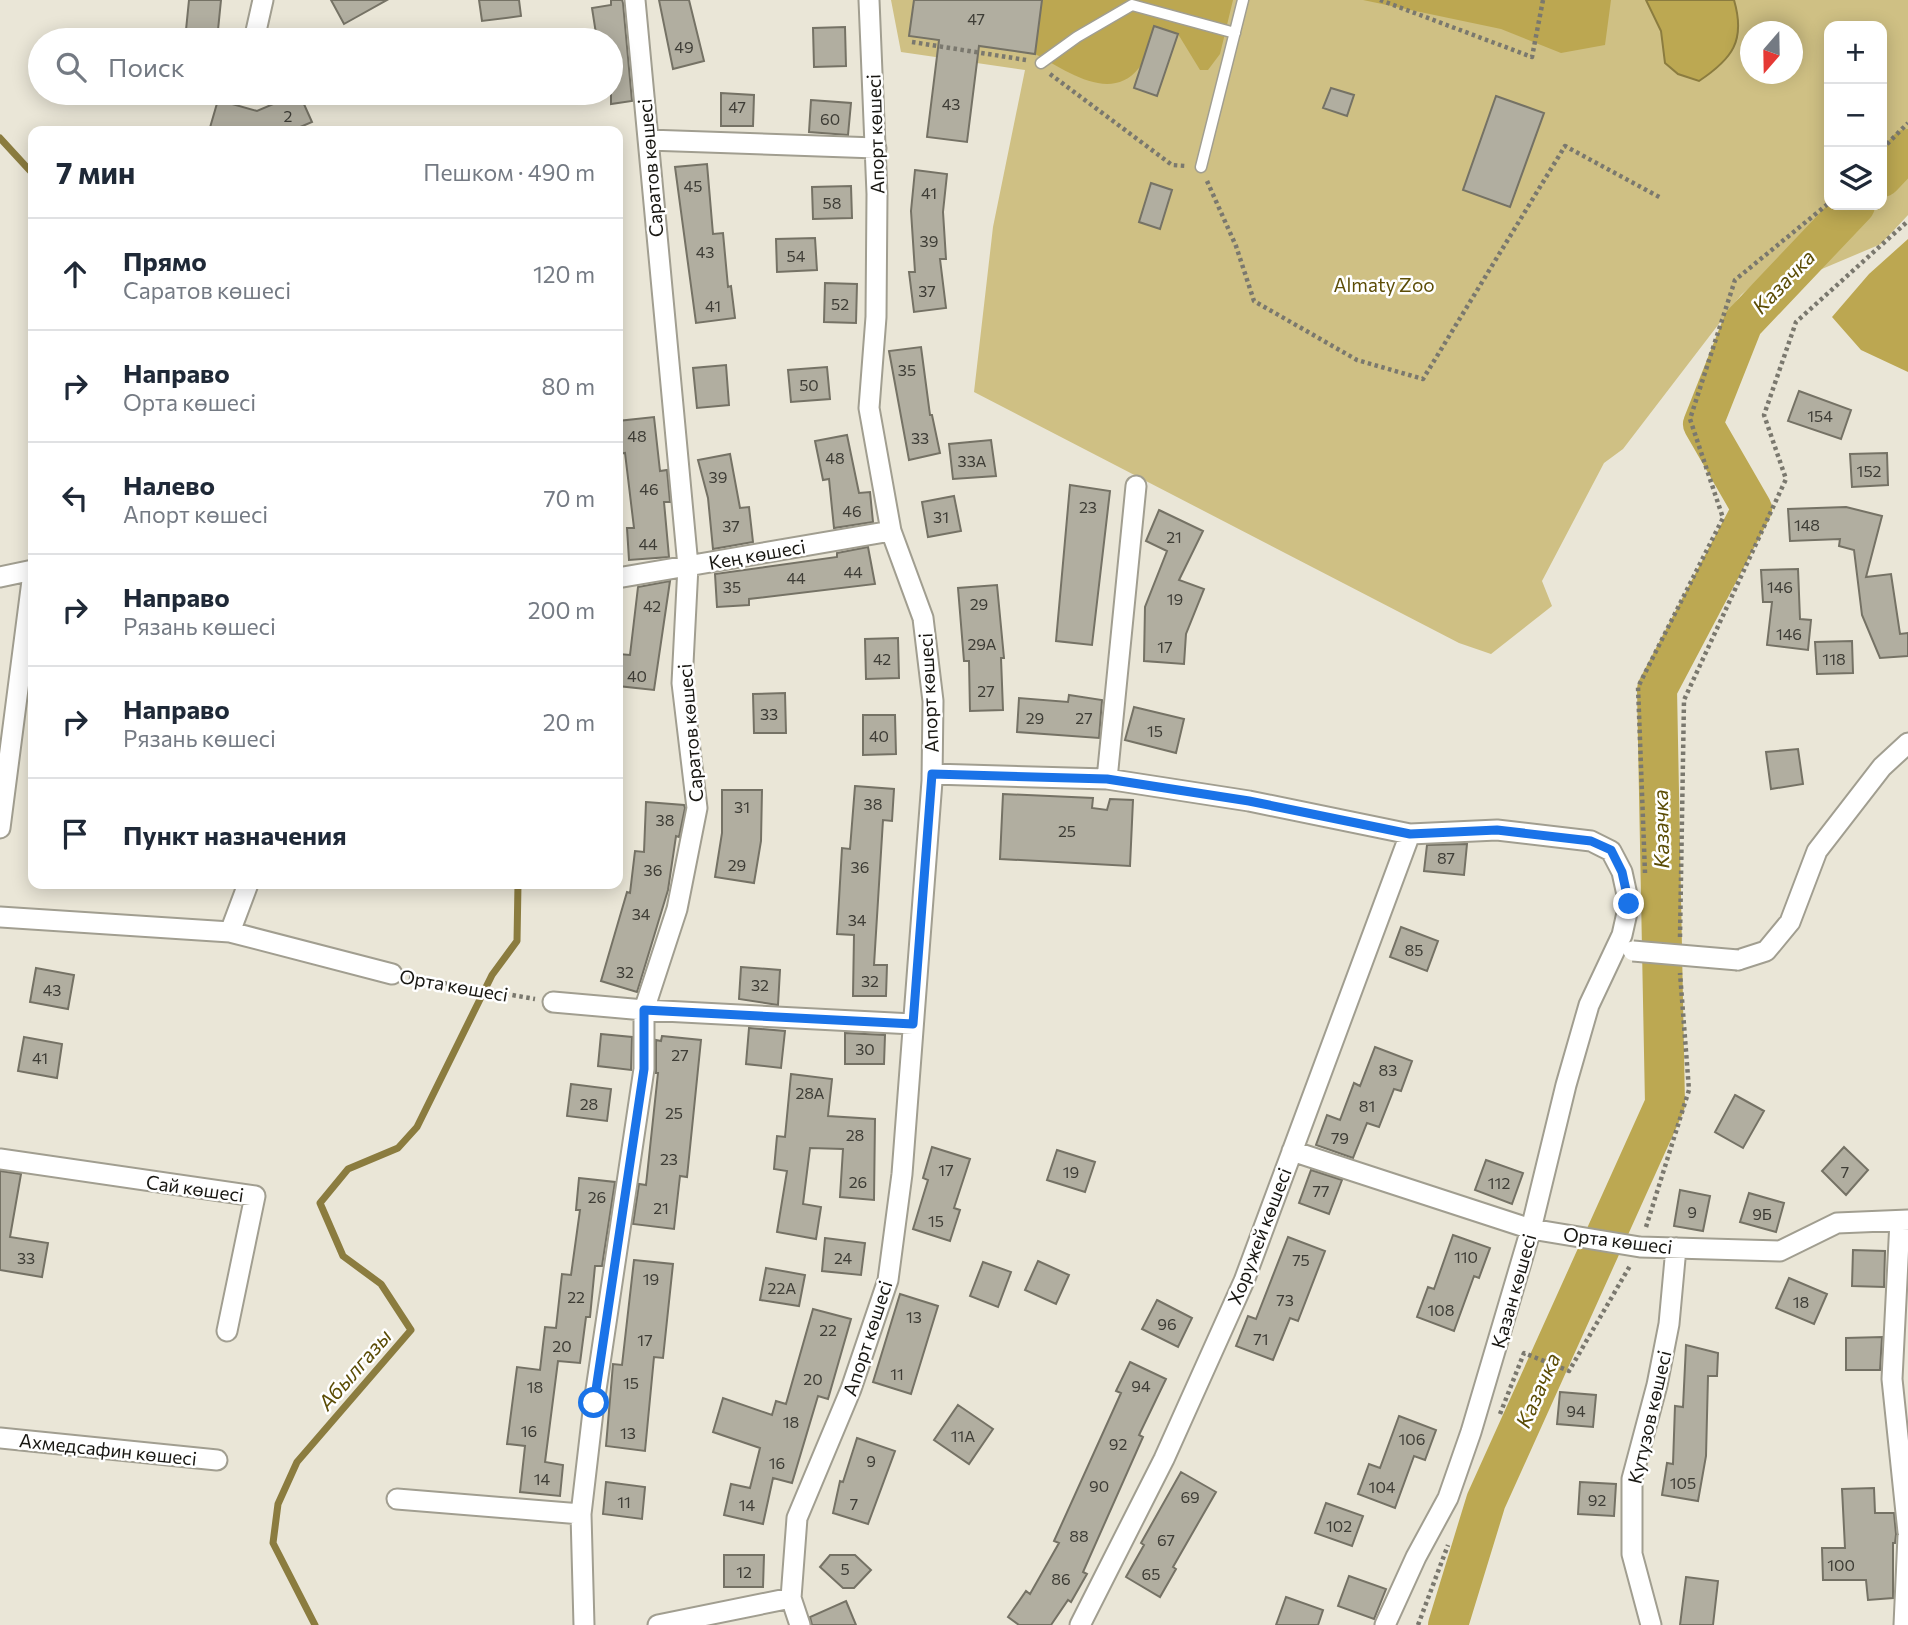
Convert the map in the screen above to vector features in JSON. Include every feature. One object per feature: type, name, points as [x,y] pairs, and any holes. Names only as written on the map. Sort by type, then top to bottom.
[{"type":"street","points":[[257,28],[263,0]]},
{"type":"street","name":"Саратов көшесі","points":[[584,1625],[581,1514],[594,1403],[644,1069],[644,1010],[677,909],[697,808],[682,683],[688,566],[635,0]]},
{"type":"street","name":"Апорт көшесі","points":[[800,1625],[790,1598],[797,1518],[851,1389],[888,1280],[902,1174],[932,774],[933,701],[923,618],[891,531],[869,408],[876,317],[876,148],[869,0]]},
{"type":"street","points":[[648,140],[876,148]]},
{"type":"street","points":[[1107,779],[1136,486]]},
{"type":"street","name":"Кең көшесі","points":[[623,577],[891,531]]},
{"type":"street","points":[[0,576],[28,573]]},
{"type":"street","points":[[0,828],[28,611]]},
{"type":"street","points":[[1625,949],[1738,960],[1766,951],[1790,922],[1817,851],[1882,767],[1908,743]]},
{"type":"street","name":"Қазан көшесі","points":[[932,774],[1107,779],[1249,801],[1410,834],[1497,830],[1591,841],[1611,850],[1622,872],[1629,904],[1625,949],[1590,1005],[1566,1085],[1538,1230],[1448,1497],[1416,1557],[1385,1625]]},
{"type":"street","name":"Хоружей көшесі","points":[[1080,1625],[1164,1458],[1238,1294],[1410,834]]},
{"type":"street","points":[[230,932],[246,889]]},
{"type":"street","name":"Орта көшесі","points":[[0,917],[230,932],[392,974]]},
{"type":"street","points":[[553,1002],[644,1010],[913,1024]]},
{"type":"street","name":"Орта көшесі","points":[[1292,1151],[1538,1230],[1636,1246],[1780,1251],[1837,1223],[1904,1220]]},
{"type":"street","name":"Сай көшесі","points":[[0,1159],[255,1196],[227,1331]]},
{"type":"street","points":[[1903,1625],[1908,1534],[1892,1379],[1904,1220]]},
{"type":"street","name":"Кутузов көшесі","points":[[1651,1625],[1632,1554],[1632,1479],[1657,1385],[1669,1324],[1676,1248]]},
{"type":"street","name":"Ахмедсафин көшесі","points":[[0,1438],[217,1460]]},
{"type":"street","points":[[397,1499],[581,1514]]},
{"type":"street","points":[[658,1625],[790,1598]]},
{"type":"lane","points":[[1201,167],[1243,0]]},
{"type":"lane","points":[[1041,63],[1077,37],[1132,5],[1235,33]]},
{"type":"path","points":[[1380,0],[1532,57],[1543,0]]},
{"type":"path","points":[[912,42],[1041,63],[1052,77],[1172,165],[1201,167],[1236,246],[1254,301],[1357,360],[1423,379],[1565,146],[1661,198]]},
{"type":"path","points":[[1884,147],[1908,123]]},
{"type":"path","points":[[1645,884],[1637,687],[1723,518],[1690,419],[1735,280],[1824,207]]},
{"type":"path","points":[[1680,943],[1684,700],[1786,479],[1764,415],[1796,322],[1908,221]]},
{"type":"path","points":[[1524,1353],[1569,1371],[1636,1246],[1689,1090],[1680,970]]},
{"type":"path","name":"Орта көшесі","points":[[392,974],[553,1002]]},
{"type":"green space","name":"Almaty Zoo","points":[[891,0],[1908,0],[1908,215],[1881,244],[1784,285],[1757,281],[1741,295],[1623,449],[1604,463],[1542,581],[1552,606],[1491,654],[1459,643],[974,392],[993,227],[1025,70],[901,52]]},
{"type":"shaded area","points":[[1042,0],[1233,0],[1220,54],[1208,70],[1200,70],[1178,34],[1154,26],[1139,68],[1127,78],[1102,84],[1074,75],[1035,54]]},
{"type":"shaded area","points":[[1363,0],[1611,0],[1605,45],[1561,53],[1501,29]]},
{"type":"shaded area","points":[[1646,0],[1734,0],[1737,38],[1728,57],[1699,81],[1678,74],[1665,63],[1661,31]]},
{"type":"shaded area","points":[[1908,239],[1908,372],[1861,350],[1832,317],[1869,274]]},
{"type":"building","points":[[189,0],[221,0],[218,28],[186,28]]},
{"type":"building","points":[[331,0],[387,0],[344,24]]},
{"type":"building","points":[[479,0],[519,0],[521,16],[482,21]]},
{"type":"building","points":[[611,0],[622,0],[623,3],[632,101],[623,102],[623,28],[595,28],[592,8],[611,5]]},
{"type":"building","points":[[659,0],[689,0],[704,61],[673,69]]},
{"type":"building","points":[[914,0],[1042,0],[1035,54],[979,46],[967,142],[927,137],[939,40],[909,36]]},
{"type":"building","points":[[1154,26],[1178,34],[1157,96],[1134,88]]},
{"type":"building","points":[[845,27],[846,66],[814,67],[813,28]]},
{"type":"building","points":[[1331,88],[1354,95],[1347,116],[1323,108]]},
{"type":"building","points":[[721,93],[754,95],[753,126],[721,126]]},
{"type":"building","points":[[1496,96],[1544,113],[1510,207],[1463,190]]},
{"type":"building","points":[[811,100],[851,103],[848,135],[809,132]]},
{"type":"building","points":[[217,105],[236,105],[257,111],[271,105],[304,105],[312,122],[303,126],[210,126]]},
{"type":"building","points":[[707,164],[713,234],[723,233],[728,287],[731,286],[735,318],[696,323],[675,167]]},
{"type":"building","points":[[915,170],[947,174],[943,212],[946,259],[940,259],[946,308],[914,312],[909,272],[915,272],[911,211]]},
{"type":"building","points":[[1151,183],[1172,190],[1160,229],[1139,222]]},
{"type":"building","points":[[851,186],[852,218],[813,219],[812,187]]},
{"type":"building","points":[[815,238],[817,270],[777,272],[776,239]]},
{"type":"building","points":[[825,283],[857,284],[856,323],[824,322]]},
{"type":"building","points":[[921,347],[930,415],[940,453],[909,460],[889,351]]},
{"type":"building","points":[[726,365],[729,405],[697,408],[693,368]]},
{"type":"building","points":[[827,367],[830,399],[791,402],[788,370]]},
{"type":"building","points":[[1799,391],[1851,410],[1841,439],[1788,421]]},
{"type":"building","points":[[654,417],[660,471],[667,470],[670,502],[664,502],[669,557],[629,560],[627,528],[634,528],[623,453],[623,420]]},
{"type":"building","points":[[847,435],[859,493],[870,492],[873,522],[834,528],[829,479],[823,480],[815,441]]},
{"type":"building","points":[[991,440],[996,476],[953,479],[949,444]]},
{"type":"building","points":[[1887,453],[1888,485],[1852,487],[1850,454]]},
{"type":"building","points":[[730,454],[740,508],[749,507],[753,542],[713,549],[708,498],[698,460]]},
{"type":"building","points":[[1070,485],[1110,491],[1092,645],[1056,641]]},
{"type":"building","points":[[954,496],[961,531],[928,537],[922,502]]},
{"type":"building","points":[[1846,507],[1882,516],[1866,577],[1891,574],[1900,634],[1908,633],[1908,656],[1880,658],[1862,615],[1854,550],[1839,546],[1840,539],[1790,541],[1788,509]]},
{"type":"building","points":[[1159,510],[1203,531],[1179,580],[1204,589],[1186,634],[1184,664],[1144,661],[1145,607],[1167,551],[1146,541]]},
{"type":"building","points":[[868,547],[875,584],[749,599],[749,605],[717,607],[715,574],[837,557],[837,553]]},
{"type":"building","points":[[1798,569],[1800,619],[1811,620],[1808,650],[1767,645],[1772,602],[1763,602],[1761,570]]},
{"type":"building","points":[[670,581],[654,690],[623,687],[623,654],[630,655],[638,587]]},
{"type":"building","points":[[997,585],[1004,658],[1001,658],[1003,710],[970,711],[969,661],[964,661],[958,588]]},
{"type":"building","points":[[898,638],[899,678],[866,679],[865,639]]},
{"type":"building","points":[[1852,641],[1853,673],[1817,674],[1815,642]]},
{"type":"building","points":[[785,693],[786,733],[754,733],[753,694]]},
{"type":"building","points":[[1069,695],[1102,700],[1099,738],[1017,732],[1019,698],[1068,702]]},
{"type":"building","points":[[1134,707],[1184,719],[1176,753],[1125,740]]},
{"type":"building","points":[[863,715],[895,715],[896,754],[863,755]]},
{"type":"building","points":[[1798,749],[1803,784],[1771,789],[1766,752]]},
{"type":"building","points":[[855,786],[894,789],[892,821],[883,820],[874,965],[887,965],[886,996],[853,996],[854,935],[837,934],[842,848],[850,849]]},
{"type":"building","points":[[722,790],[762,790],[761,841],[754,883],[715,877],[722,833]]},
{"type":"building","points":[[1003,794],[1093,798],[1092,808],[1107,810],[1110,799],[1133,800],[1130,866],[1000,859]]},
{"type":"building","points":[[646,802],[684,805],[685,808],[679,837],[676,836],[668,890],[637,992],[601,981],[627,892],[630,893],[635,851],[644,852]]},
{"type":"building","points":[[1467,844],[1464,875],[1424,871],[1427,845]]},
{"type":"building","points":[[1401,927],[1438,941],[1427,971],[1390,957]]},
{"type":"building","points":[[741,967],[780,970],[778,1005],[739,999]]},
{"type":"building","points":[[36,968],[74,975],[68,1009],[30,1002]]},
{"type":"building","points":[[749,1028],[785,1031],[781,1068],[746,1064]]},
{"type":"building","points":[[845,1033],[885,1035],[884,1064],[845,1064]]},
{"type":"building","points":[[601,1034],[632,1037],[631,1070],[598,1066]]},
{"type":"building","points":[[662,1036],[701,1040],[687,1177],[680,1176],[674,1229],[633,1224],[639,1184],[646,1185],[658,1073],[656,1040],[661,1041]]},
{"type":"building","points":[[24,1037],[62,1044],[57,1078],[18,1071]]},
{"type":"building","points":[[1375,1047],[1412,1061],[1401,1091],[1394,1089],[1379,1127],[1367,1123],[1353,1158],[1316,1145],[1327,1115],[1340,1120],[1354,1083],[1360,1086]]},
{"type":"building","points":[[791,1074],[832,1079],[828,1116],[875,1119],[874,1200],[840,1197],[843,1149],[810,1148],[803,1204],[821,1207],[816,1239],[777,1232],[787,1171],[774,1169],[777,1136],[785,1137]]},
{"type":"building","points":[[571,1084],[611,1089],[607,1121],[567,1116]]},
{"type":"building","points":[[1735,1095],[1764,1111],[1743,1148],[1715,1132]]},
{"type":"building","points":[[932,1147],[970,1159],[954,1208],[960,1210],[950,1241],[913,1229],[928,1180],[923,1178]]},
{"type":"building","points":[[1844,1147],[1868,1170],[1846,1195],[1822,1171]]},
{"type":"building","points":[[1057,1150],[1095,1162],[1085,1192],[1047,1180]]},
{"type":"building","points":[[1486,1160],[1523,1173],[1512,1204],[1475,1190]]},
{"type":"building","points":[[1311,1170],[1342,1180],[1329,1214],[1299,1203]]},
{"type":"building","points":[[0,1171],[21,1174],[10,1237],[48,1243],[42,1277],[0,1270]]},
{"type":"building","points":[[579,1178],[615,1182],[602,1266],[595,1266],[590,1317],[586,1317],[580,1363],[558,1361],[545,1462],[563,1465],[560,1496],[520,1492],[525,1446],[507,1444],[517,1367],[540,1370],[545,1327],[556,1328],[562,1274],[571,1275],[580,1210],[576,1210]]},
{"type":"building","points":[[1680,1190],[1710,1196],[1703,1231],[1674,1226]]},
{"type":"building","points":[[1749,1193],[1784,1203],[1776,1232],[1740,1222]]},
{"type":"building","points":[[1453,1235],[1490,1248],[1479,1278],[1474,1276],[1454,1331],[1417,1317],[1428,1287],[1434,1289]]},
{"type":"building","points":[[1288,1237],[1325,1251],[1298,1321],[1290,1318],[1273,1360],[1236,1346],[1248,1316],[1256,1319]]},
{"type":"building","points":[[825,1238],[865,1243],[861,1275],[822,1271]]},
{"type":"building","points":[[1853,1250],[1885,1251],[1884,1287],[1852,1286]]},
{"type":"building","points":[[634,1260],[673,1264],[663,1358],[654,1357],[645,1451],[606,1446],[613,1364],[622,1365]]},
{"type":"building","points":[[1038,1261],[1069,1275],[1056,1304],[1025,1290]]},
{"type":"building","points":[[983,1262],[1011,1272],[998,1307],[970,1296]]},
{"type":"building","points":[[766,1268],[805,1275],[799,1306],[760,1300]]},
{"type":"building","points":[[1789,1278],[1827,1294],[1814,1324],[1776,1308]]},
{"type":"building","points":[[900,1294],[938,1306],[911,1394],[873,1382]]},
{"type":"building","points":[[1157,1300],[1192,1318],[1178,1347],[1142,1329]]},
{"type":"building","points":[[813,1309],[851,1319],[828,1399],[818,1396],[792,1483],[773,1478],[763,1524],[724,1515],[731,1484],[750,1488],[760,1448],[713,1432],[723,1398],[772,1415],[776,1401],[786,1404]]},
{"type":"building","points":[[1882,1337],[1880,1370],[1846,1370],[1846,1338]]},
{"type":"building","points":[[1686,1345],[1718,1353],[1717,1376],[1708,1376],[1706,1456],[1698,1501],[1662,1495],[1667,1463],[1673,1464],[1675,1406],[1683,1407]]},
{"type":"building","points":[[1130,1362],[1166,1379],[1139,1435],[1143,1437],[1083,1572],[1087,1574],[1071,1602],[1068,1600],[1051,1625],[1019,1625],[1008,1617],[1026,1591],[1030,1594],[1059,1543],[1054,1541],[1121,1393],[1116,1391]]},
{"type":"building","points":[[1560,1392],[1596,1395],[1593,1427],[1557,1424]]},
{"type":"building","points":[[958,1405],[993,1429],[969,1464],[934,1440]]},
{"type":"building","points":[[1399,1416],[1436,1430],[1425,1460],[1414,1456],[1395,1508],[1358,1494],[1369,1464],[1380,1468]]},
{"type":"building","points":[[857,1438],[895,1451],[868,1524],[833,1513],[840,1481],[843,1482]]},
{"type":"building","points":[[1181,1472],[1216,1492],[1173,1567],[1176,1569],[1160,1597],[1126,1577],[1144,1545],[1141,1543]]},
{"type":"building","points":[[606,1482],[645,1487],[642,1519],[603,1514]]},
{"type":"building","points":[[1580,1482],[1616,1484],[1614,1516],[1578,1514]]},
{"type":"building","points":[[1874,1488],[1875,1513],[1894,1513],[1896,1534],[1893,1543],[1893,1598],[1868,1600],[1866,1580],[1823,1580],[1822,1548],[1845,1548],[1842,1489]]},
{"type":"building","points":[[1326,1503],[1363,1516],[1352,1546],[1315,1533]]},
{"type":"building","points":[[724,1555],[764,1555],[763,1587],[724,1587]]},
{"type":"building","points":[[830,1555],[855,1555],[871,1570],[854,1588],[843,1588],[820,1567]]},
{"type":"building","points":[[1349,1576],[1386,1589],[1374,1619],[1338,1606]]},
{"type":"building","points":[[1686,1577],[1718,1581],[1713,1625],[1680,1625]]},
{"type":"building","points":[[1286,1597],[1323,1610],[1318,1625],[1276,1625]]},
{"type":"building","points":[[846,1601],[856,1625],[812,1625],[810,1617]]},
{"type":"waterway","name":"Абылгазы","points":[[0,138],[28,169]]},
{"type":"waterway","name":"Казачка","points":[[1887,172],[1908,149]]},
{"type":"waterway","name":"Казачка","points":[[1448,1625],[1486,1501],[1665,1104],[1657,689],[1752,509],[1703,424],[1743,323],[1850,210]]},
{"type":"waterway","name":"Абылгазы","points":[[315,1625],[273,1543],[278,1504],[297,1462],[411,1330],[381,1284],[343,1256],[320,1203],[348,1169],[398,1148],[417,1127],[492,975],[517,941],[518,889]]},
{"type":"route","points":[[594,1403],[644,1069],[644,1010],[913,1024],[932,774],[1107,779],[1167,786],[1410,834],[1497,830],[1591,841],[1611,850],[1622,872],[1629,904]]}]
